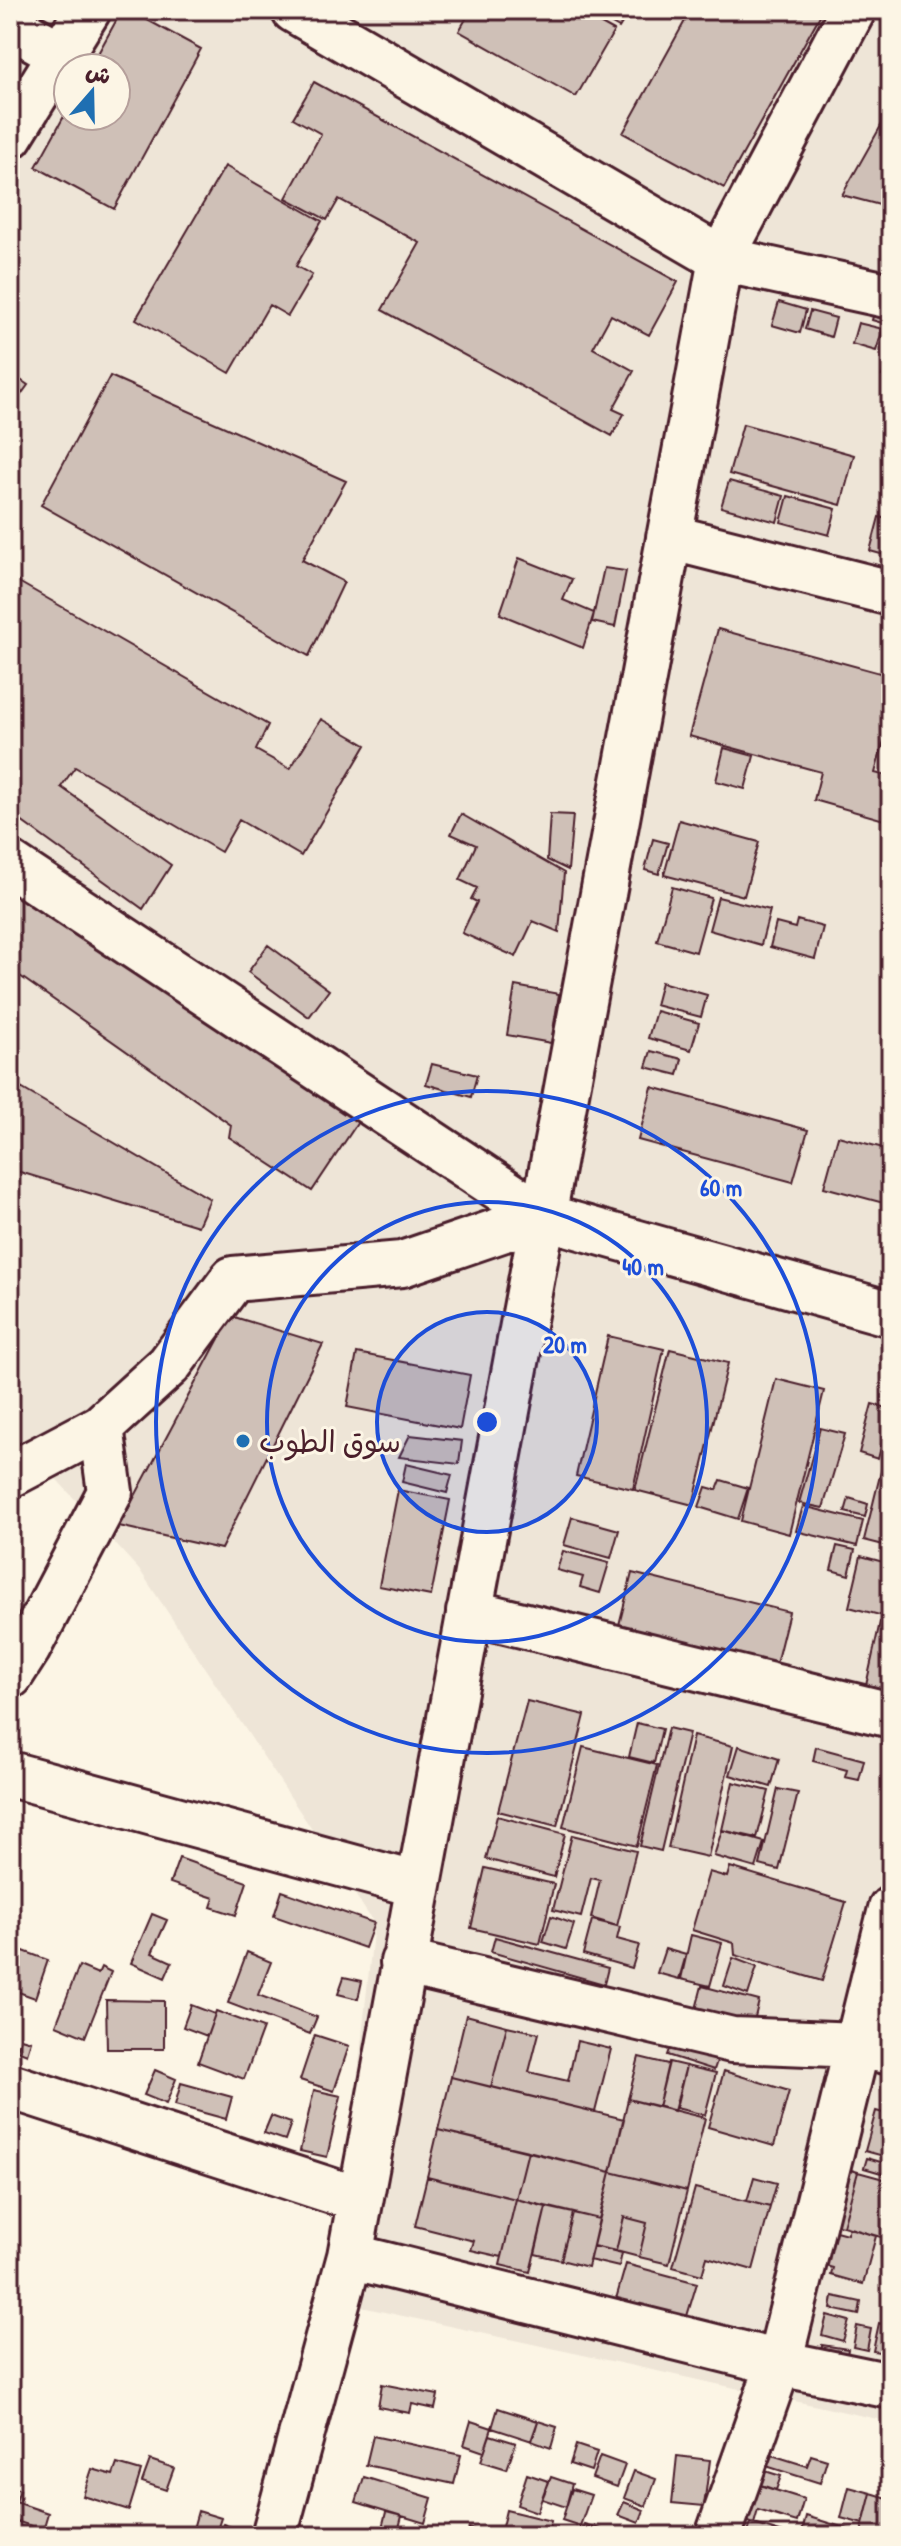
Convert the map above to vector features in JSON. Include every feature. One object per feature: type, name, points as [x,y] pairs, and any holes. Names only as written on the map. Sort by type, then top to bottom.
[{"type":"street","points":[[62,52],[88,10]]},
{"type":"street","points":[[294,10],[721,259],[891,296]]},
{"type":"street","points":[[274,2536],[350,2256],[721,259],[853,10]]},
{"type":"street","points":[[10,25],[57,52]]},
{"type":"street","points":[[10,136],[52,68]]},
{"type":"street","points":[[669,537],[891,593]]},
{"type":"street","points":[[10,864],[542,1216],[891,1314]]},
{"type":"street","points":[[10,1475],[101,1427],[169,1365],[233,1279],[402,1264],[542,1216]]},
{"type":"street","points":[[10,1676],[28,1648],[110,1492],[101,1427]]},
{"type":"street","points":[[469,1612],[891,1715]]},
{"type":"street","points":[[10,1774],[418,1885]]},
{"type":"street","points":[[718,2536],[779,2363],[874,2048],[891,1909]]},
{"type":"street","points":[[403,1962],[732,2040],[874,2048]]},
{"type":"street","points":[[10,2086],[360,2200]]},
{"type":"street","points":[[350,2256],[779,2363],[891,2386]]},
{"type":"shaded area","points":[[10,10],[891,10],[891,2422],[334,2301],[374,1923],[141,1572],[10,1428]]},
{"type":"building","points":[[122,10],[129,10],[201,49],[114,209],[36,167],[55,132],[132,132],[132,52],[99,52]]},
{"type":"building","points":[[471,10],[576,10],[614,31],[576,97],[459,31]]},
{"type":"building","points":[[587,10],[630,10],[619,28]]},
{"type":"building","points":[[691,10],[823,10],[724,188],[623,133]]},
{"type":"building","points":[[314,82],[678,282],[649,335],[611,315],[593,348],[634,371],[613,409],[624,414],[612,436],[382,310],[420,243],[339,199],[327,220],[286,198],[321,134],[293,118]]},
{"type":"building","points":[[891,108],[891,208],[842,195]]},
{"type":"building","points":[[225,166],[322,221],[296,266],[312,275],[288,316],[269,305],[230,373],[136,319]]},
{"type":"building","points":[[779,302],[806,310],[800,333],[772,325]]},
{"type":"building","points":[[875,309],[891,313],[889,325],[872,320]]},
{"type":"building","points":[[810,311],[836,318],[831,337],[805,329]]},
{"type":"building","points":[[858,323],[883,329],[876,351],[852,344]]},
{"type":"building","points":[[891,344],[891,379],[882,376]]},
{"type":"building","points":[[10,373],[28,385],[10,410]]},
{"type":"building","points":[[110,376],[346,481],[302,560],[344,582],[309,656],[41,505]]},
{"type":"building","points":[[743,424],[854,455],[841,505],[729,474]]},
{"type":"building","points":[[729,481],[784,496],[777,522],[721,507]]},
{"type":"building","points":[[788,496],[836,509],[829,535],[781,522]]},
{"type":"building","points":[[879,517],[891,520],[888,556],[870,551]]},
{"type":"building","points":[[519,558],[572,579],[563,600],[594,613],[583,648],[500,614]]},
{"type":"building","points":[[604,568],[626,571],[615,627],[592,622]]},
{"type":"building","points":[[10,577],[268,725],[256,750],[290,769],[321,719],[366,745],[301,856],[239,820],[221,852],[75,767],[61,787],[171,865],[143,909],[10,813]]},
{"type":"building","points":[[718,629],[891,676],[891,715],[875,773],[891,777],[891,822],[814,800],[821,772],[689,736]]},
{"type":"building","points":[[724,748],[754,756],[745,789],[716,781]]},
{"type":"building","points":[[461,814],[564,873],[559,932],[533,921],[516,957],[462,933],[477,902],[471,899],[477,888],[460,880],[476,845],[451,834]]},
{"type":"building","points":[[550,814],[573,815],[568,870],[547,860]]},
{"type":"building","points":[[679,820],[759,842],[744,896],[664,875]]},
{"type":"building","points":[[653,839],[668,843],[659,874],[645,870]]},
{"type":"building","points":[[10,883],[358,1122],[312,1191],[229,1137],[231,1125],[10,969]]},
{"type":"building","points":[[672,887],[711,898],[696,952],[657,941]]},
{"type":"building","points":[[718,897],[770,910],[761,945],[709,930]]},
{"type":"building","points":[[797,920],[823,927],[815,959],[770,947],[776,923],[795,928]]},
{"type":"building","points":[[268,945],[329,990],[309,1017],[248,972]]},
{"type":"building","points":[[661,982],[707,995],[701,1017],[655,1005]]},
{"type":"building","points":[[515,986],[559,994],[551,1043],[507,1035]]},
{"type":"building","points":[[656,1011],[699,1023],[691,1050],[648,1038]]},
{"type":"building","points":[[651,1051],[682,1059],[678,1075],[646,1067]]},
{"type":"building","points":[[432,1064],[477,1075],[471,1097],[426,1084]]},
{"type":"building","points":[[652,1087],[808,1130],[793,1182],[638,1140]]},
{"type":"building","points":[[21,1088],[210,1199],[198,1226],[10,1169],[10,1110]]},
{"type":"building","points":[[838,1136],[891,1150],[891,1205],[824,1187]]},
{"type":"building","points":[[231,1316],[323,1344],[221,1549],[119,1526]]},
{"type":"building","points":[[608,1336],[664,1349],[633,1489],[576,1476]]},
{"type":"building","points":[[670,1349],[728,1363],[693,1505],[635,1490]]},
{"type":"building","points":[[357,1353],[470,1375],[460,1429],[347,1407]]},
{"type":"building","points":[[776,1379],[824,1391],[789,1534],[741,1521]]},
{"type":"building","points":[[872,1404],[891,1409],[878,1459],[859,1453]]},
{"type":"building","points":[[820,1428],[845,1434],[823,1508],[799,1503]]},
{"type":"building","points":[[891,1431],[891,1547],[864,1540]]},
{"type":"building","points":[[410,1435],[462,1441],[459,1464],[399,1457]]},
{"type":"building","points":[[406,1464],[452,1475],[447,1493],[402,1482]]},
{"type":"building","points":[[721,1480],[748,1488],[738,1519],[699,1507],[706,1487],[717,1490]]},
{"type":"building","points":[[398,1490],[450,1500],[431,1596],[379,1586]]},
{"type":"building","points":[[849,1498],[868,1504],[865,1517],[845,1512]]},
{"type":"building","points":[[803,1506],[863,1521],[857,1546],[796,1531]]},
{"type":"building","points":[[572,1517],[619,1530],[611,1558],[564,1545]]},
{"type":"building","points":[[837,1546],[855,1550],[849,1575],[831,1570]]},
{"type":"building","points":[[563,1551],[609,1563],[600,1593],[580,1587],[583,1577],[557,1570]]},
{"type":"building","points":[[861,1556],[891,1564],[891,1618],[849,1607]]},
{"type":"building","points":[[632,1573],[789,1612],[774,1672],[617,1633]]},
{"type":"building","points":[[880,1622],[891,1624],[891,1696],[865,1690]]},
{"type":"building","points":[[527,1701],[585,1715],[557,1826],[498,1811]]},
{"type":"building","points":[[637,1723],[662,1729],[654,1763],[629,1757]]},
{"type":"building","points":[[668,1728],[689,1733],[661,1851],[640,1846]]},
{"type":"building","points":[[693,1736],[733,1746],[708,1857],[668,1848]]},
{"type":"building","points":[[739,1746],[779,1759],[771,1787],[730,1775]]},
{"type":"building","points":[[583,1747],[657,1765],[637,1846],[563,1827]]},
{"type":"building","points":[[816,1747],[864,1760],[859,1780],[845,1777],[847,1770],[813,1761]]},
{"type":"building","points":[[733,1782],[769,1791],[757,1838],[722,1830]]},
{"type":"building","points":[[778,1789],[798,1793],[779,1870],[760,1865]]},
{"type":"building","points":[[497,1816],[565,1834],[554,1877],[486,1859]]},
{"type":"building","points":[[722,1830],[764,1842],[756,1868],[714,1856]]},
{"type":"building","points":[[572,1835],[636,1851],[617,1926],[591,1918],[600,1880],[591,1878],[581,1917],[553,1910]]},
{"type":"building","points":[[179,1858],[247,1882],[236,1915],[211,1907],[214,1898],[170,1883]]},
{"type":"building","points":[[730,1867],[846,1902],[822,1981],[735,1955],[734,1943],[692,1930],[709,1872],[727,1877]]},
{"type":"building","points":[[485,1868],[554,1884],[540,1944],[471,1928]]},
{"type":"building","points":[[282,1891],[374,1923],[365,1948],[274,1916]]},
{"type":"building","points":[[152,1914],[167,1920],[152,1953],[172,1962],[165,1978],[131,1963]]},
{"type":"building","points":[[551,1916],[574,1924],[566,1949],[543,1942]]},
{"type":"building","points":[[592,1920],[620,1927],[617,1939],[639,1945],[632,1968],[583,1954]]},
{"type":"building","points":[[691,1935],[722,1943],[710,1986],[681,1979]]},
{"type":"building","points":[[495,1937],[608,1968],[604,1984],[491,1952]]},
{"type":"building","points":[[10,1946],[48,1960],[35,1998],[10,1989]]},
{"type":"building","points":[[665,1949],[686,1955],[679,1979],[657,1973]]},
{"type":"building","points":[[247,1952],[271,1962],[258,1995],[317,2017],[310,2034],[228,2003]]},
{"type":"building","points":[[733,1958],[757,1967],[748,1995],[724,1986]]},
{"type":"building","points":[[79,1966],[98,1974],[101,1967],[111,1972],[85,2037],[56,2025]]},
{"type":"building","points":[[344,1977],[362,1981],[358,1999],[338,1994]]},
{"type":"building","points":[[702,1986],[759,2001],[752,2029],[695,2013]]},
{"type":"building","points":[[106,2000],[164,2001],[164,2049],[107,2049]]},
{"type":"building","points":[[191,2005],[215,2014],[207,2036],[183,2027]]},
{"type":"building","points":[[216,2011],[263,2028],[244,2079],[198,2062]]},
{"type":"building","points":[[466,2015],[507,2026],[491,2087],[451,2077]]},
{"type":"building","points":[[507,2026],[539,2033],[529,2072],[568,2081],[577,2041],[611,2049],[595,2112],[491,2087]]},
{"type":"building","points":[[315,2035],[349,2046],[334,2091],[300,2080]]},
{"type":"building","points":[[21,2038],[31,2041],[27,2054],[17,2050]]},
{"type":"building","points":[[672,2041],[718,2058],[714,2070],[667,2055]]},
{"type":"building","points":[[639,2057],[668,2064],[658,2107],[628,2099]]},
{"type":"building","points":[[669,2062],[686,2066],[674,2111],[658,2107]]},
{"type":"building","points":[[686,2066],[716,2073],[705,2115],[676,2108]]},
{"type":"building","points":[[155,2070],[176,2079],[166,2104],[144,2095]]},
{"type":"building","points":[[724,2071],[789,2091],[774,2146],[708,2127]]},
{"type":"building","points":[[451,2077],[624,2119],[611,2172],[438,2130]]},
{"type":"building","points":[[181,2083],[232,2097],[226,2119],[175,2105]]},
{"type":"building","points":[[314,2090],[341,2096],[327,2157],[300,2151]]},
{"type":"building","points":[[628,2099],[705,2118],[687,2191],[611,2172]]},
{"type":"building","points":[[876,2111],[891,2115],[891,2158],[865,2151]]},
{"type":"building","points":[[271,2116],[291,2123],[285,2140],[264,2133]]},
{"type":"building","points":[[438,2130],[528,2151],[516,2199],[427,2177]]},
{"type":"building","points":[[10,2142],[20,2147],[10,2168]]},
{"type":"building","points":[[528,2151],[611,2172],[599,2219],[516,2199]]},
{"type":"building","points":[[867,2158],[891,2165],[888,2175],[864,2168]]},
{"type":"building","points":[[848,2169],[858,2172],[843,2226],[833,2224]]},
{"type":"building","points":[[611,2172],[687,2191],[669,2264],[639,2257],[647,2223],[624,2217],[616,2251],[593,2246]]},
{"type":"building","points":[[858,2172],[891,2181],[891,2240],[843,2226]]},
{"type":"building","points":[[427,2177],[516,2199],[502,2257],[471,2250],[474,2241],[415,2226]]},
{"type":"building","points":[[754,2177],[777,2183],[770,2207],[747,2201]]},
{"type":"building","points":[[695,2188],[770,2207],[753,2270],[707,2257],[702,2275],[673,2267]]},
{"type":"building","points":[[516,2199],[546,2207],[530,2272],[500,2265]]},
{"type":"building","points":[[546,2207],[573,2213],[561,2260],[535,2254]]},
{"type":"building","points":[[573,2213],[599,2219],[588,2267],[561,2260]]},
{"type":"building","points":[[624,2217],[647,2223],[639,2257],[616,2251]]},
{"type":"building","points":[[849,2228],[876,2236],[863,2284],[831,2275],[833,2268],[822,2265],[832,2230],[847,2234]]},
{"type":"building","points":[[593,2246],[622,2253],[619,2267],[589,2260]]},
{"type":"building","points":[[626,2264],[697,2283],[684,2326],[614,2306]]},
{"type":"building","points":[[833,2296],[861,2302],[859,2315],[831,2309]]},
{"type":"building","points":[[827,2315],[849,2321],[843,2341],[822,2335]]},
{"type":"building","points":[[879,2323],[891,2326],[891,2354],[873,2351]]},
{"type":"building","points":[[857,2326],[871,2329],[867,2350],[853,2347]]},
{"type":"building","points":[[822,2345],[848,2349],[845,2367],[819,2362]]},
{"type":"building","points":[[382,2384],[438,2395],[435,2409],[412,2404],[410,2413],[378,2407]]},
{"type":"building","points":[[498,2408],[538,2421],[532,2441],[492,2428]]},
{"type":"building","points":[[471,2421],[492,2428],[484,2452],[464,2445]]},
{"type":"building","points":[[538,2421],[557,2427],[551,2448],[531,2441]]},
{"type":"building","points":[[490,2435],[516,2443],[507,2469],[481,2461]]},
{"type":"building","points":[[373,2436],[461,2455],[454,2484],[366,2465]]},
{"type":"building","points":[[576,2445],[597,2452],[591,2471],[570,2464]]},
{"type":"building","points":[[759,2451],[807,2466],[811,2455],[827,2460],[820,2483],[763,2465],[756,2484],[804,2499],[797,2522],[758,2510],[754,2524],[738,2518]]},
{"type":"building","points":[[600,2456],[625,2465],[617,2487],[592,2478]]},
{"type":"building","points":[[677,2456],[710,2460],[704,2506],[672,2503]]},
{"type":"building","points":[[150,2460],[174,2468],[166,2490],[142,2482]]},
{"type":"building","points":[[117,2464],[141,2471],[129,2510],[83,2496],[92,2469],[113,2475]]},
{"type":"building","points":[[634,2471],[656,2479],[646,2506],[624,2498]]},
{"type":"building","points":[[765,2471],[781,2476],[776,2490],[761,2485]]},
{"type":"building","points":[[527,2474],[548,2481],[537,2512],[517,2505]]},
{"type":"building","points":[[364,2477],[432,2498],[425,2523],[356,2502]]},
{"type":"building","points":[[551,2477],[572,2484],[566,2507],[542,2499]]},
{"type":"building","points":[[10,2486],[20,2490],[14,2508],[10,2506]]},
{"type":"building","points":[[849,2487],[871,2493],[863,2524],[841,2518]]},
{"type":"building","points":[[572,2489],[591,2495],[580,2526],[562,2520]]},
{"type":"building","points":[[871,2493],[891,2499],[888,2536],[861,2533]]},
{"type":"building","points":[[16,2502],[48,2513],[43,2530],[10,2519]]},
{"type":"building","points":[[624,2502],[644,2510],[639,2523],[618,2515]]},
{"type":"building","points":[[506,2510],[551,2521],[548,2536],[467,2536],[469,2528],[500,2535]]},
{"type":"building","points":[[198,2511],[221,2518],[215,2536],[191,2536]]},
{"type":"building","points":[[386,2512],[402,2516],[397,2536],[380,2536]]},
{"type":"building","points":[[806,2516],[861,2533],[860,2536],[801,2536]]},
{"type":"building","points":[[751,2523],[754,2524],[793,2536],[747,2536]]},
{"type":"building","points":[[223,2524],[245,2532],[243,2536],[219,2536]]},
{"type":"building","points":[[584,2524],[606,2531],[604,2536],[580,2536]]},
{"type":"place","name":"سوق الطوب","points":[[243,1441]]}]
